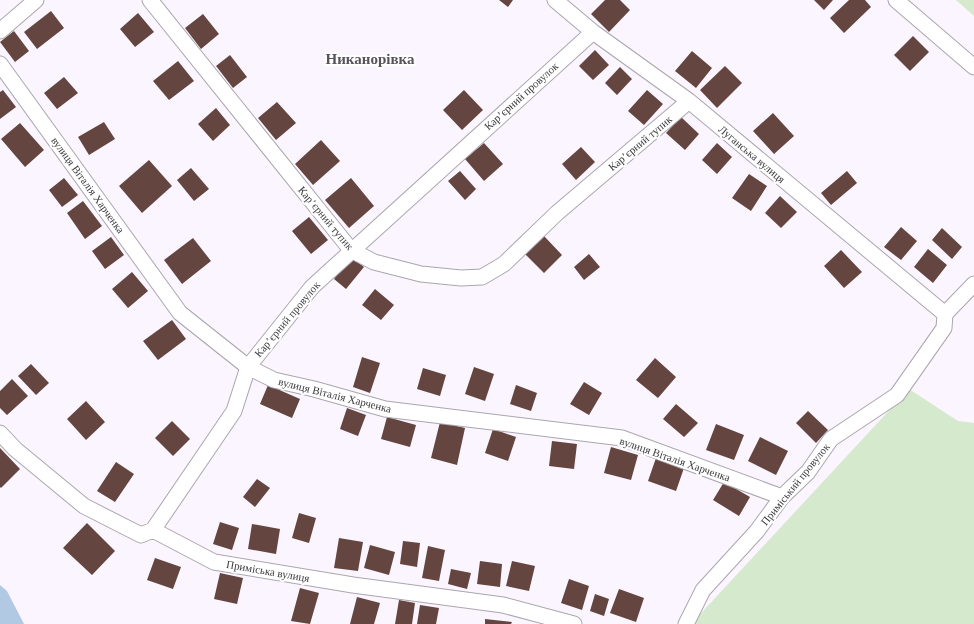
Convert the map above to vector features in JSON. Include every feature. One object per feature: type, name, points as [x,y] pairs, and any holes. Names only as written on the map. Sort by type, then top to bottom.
[{"type":"street","points":[[0,31],[36,0]]},
{"type":"street","name":"Карʼєрний тупик","points":[[150,0],[351,250],[374,262],[421,274],[461,278],[482,277],[504,264],[557,213],[689,101]]},
{"type":"street","name":"Луганська вулиця","points":[[555,0],[593,32],[689,101],[945,314]]},
{"type":"street","points":[[896,0],[974,67]]},
{"type":"street","name":"Карʼєрний провулок","points":[[153,530],[234,412],[248,367],[312,287],[593,32]]},
{"type":"street","name":"вулиця Віталія Харченка","points":[[0,64],[180,313],[248,367],[274,380],[314,389],[385,409],[622,438],[782,497]]},
{"type":"street","points":[[945,314],[974,284]]},
{"type":"street","name":"Приміський провулок","points":[[686,624],[703,590],[757,531],[782,497],[808,472],[831,439],[897,395],[944,328],[945,314]]},
{"type":"street","points":[[0,433],[15,449],[84,506],[141,535],[153,530]]},
{"type":"street","name":"Приміська вулиця","points":[[153,530],[214,562],[353,586],[503,605],[574,624]]},
{"type":"green space","points":[[956,0],[974,0],[974,16]]},
{"type":"green space","points":[[909,389],[958,421],[974,423],[974,624],[691,624]]},
{"type":"water","points":[[0,585],[7,591],[24,624],[0,624]]},
{"type":"building","points":[[499,0],[513,0],[508,7]]},
{"type":"building","points":[[605,0],[620,0],[630,10],[609,32],[591,14]]},
{"type":"building","points":[[814,0],[833,0],[824,10]]},
{"type":"building","points":[[849,0],[865,0],[871,7],[844,33],[830,18]]},
{"type":"building","points":[[51,11],[64,28],[37,49],[24,32]]},
{"type":"building","points":[[138,13],[154,32],[135,47],[120,29]]},
{"type":"building","points":[[203,14],[219,34],[201,49],[185,28]]},
{"type":"building","points":[[14,31],[29,51],[15,62],[0,42]]},
{"type":"building","points":[[913,36],[929,52],[910,71],[894,55]]},
{"type":"building","points":[[595,50],[609,65],[593,80],[579,66]]},
{"type":"building","points":[[692,51],[712,68],[696,88],[675,71]]},
{"type":"building","points":[[230,55],[247,77],[233,88],[216,66]]},
{"type":"building","points":[[178,61],[194,81],[169,100],[153,81]]},
{"type":"building","points":[[725,66],[742,83],[717,108],[700,90]]},
{"type":"building","points":[[620,67],[632,79],[617,95],[605,83]]},
{"type":"building","points":[[64,77],[78,93],[57,109],[44,93]]},
{"type":"building","points":[[3,90],[16,107],[0,119],[0,92]]},
{"type":"building","points":[[464,90],[483,110],[462,130],[443,110]]},
{"type":"building","points":[[647,90],[663,104],[644,125],[628,111]]},
{"type":"building","points":[[277,102],[296,123],[276,140],[258,118]]},
{"type":"building","points":[[216,108],[230,125],[213,141],[198,124]]},
{"type":"building","points":[[773,113],[794,136],[774,154],[753,131]]},
{"type":"building","points":[[681,117],[699,134],[685,150],[666,133]]},
{"type":"building","points":[[104,122],[115,139],[89,155],[78,137]]},
{"type":"building","points":[[20,123],[44,150],[25,167],[1,139]]},
{"type":"building","points":[[321,140],[340,161],[313,185],[295,164]]},
{"type":"building","points":[[484,143],[503,164],[484,181],[465,159]]},
{"type":"building","points":[[717,143],[732,157],[717,174],[702,160]]},
{"type":"building","points":[[581,147],[595,162],[576,180],[562,164]]},
{"type":"building","points":[[149,160],[172,186],[142,213],[119,186]]},
{"type":"building","points":[[191,168],[209,189],[194,201],[177,180]]},
{"type":"building","points":[[460,171],[476,189],[465,200],[448,181]]},
{"type":"building","points":[[847,171],[857,183],[831,205],[821,193]]},
{"type":"building","points":[[749,174],[767,186],[751,211],[732,198]]},
{"type":"building","points":[[64,178],[78,195],[62,207],[49,190]]},
{"type":"building","points":[[351,178],[374,206],[349,228],[325,200]]},
{"type":"building","points":[[780,196],[797,212],[781,228],[765,213]]},
{"type":"building","points":[[83,201],[102,226],[85,239],[67,213]]},
{"type":"building","points":[[309,217],[328,240],[311,254],[292,231]]},
{"type":"building","points":[[901,227],[917,241],[901,260],[884,247]]},
{"type":"building","points":[[942,228],[962,247],[952,259],[932,240]]},
{"type":"building","points":[[544,236],[562,255],[544,273],[525,254]]},
{"type":"building","points":[[111,237],[124,255],[105,269],[92,251]]},
{"type":"building","points":[[193,238],[211,261],[182,284],[164,260]]},
{"type":"building","points":[[928,249],[947,265],[933,283],[914,267]]},
{"type":"building","points":[[841,250],[862,272],[844,288],[824,266]]},
{"type":"building","points":[[589,254],[600,267],[584,280],[574,267]]},
{"type":"building","points":[[351,257],[364,267],[346,289],[334,279]]},
{"type":"building","points":[[132,272],[148,291],[128,308],[112,289]]},
{"type":"building","points":[[375,289],[394,305],[381,320],[362,305]]},
{"type":"building","points":[[172,320],[186,339],[158,360],[143,341]]},
{"type":"building","points":[[362,357],[380,363],[370,393],[353,387]]},
{"type":"building","points":[[655,358],[676,377],[658,398],[636,380]]},
{"type":"building","points":[[31,364],[49,383],[36,395],[18,376]]},
{"type":"building","points":[[474,367],[494,374],[485,401],[465,394]]},
{"type":"building","points":[[423,368],[446,375],[440,396],[417,389]]},
{"type":"building","points":[[12,379],[28,396],[7,415],[0,408],[0,391]]},
{"type":"building","points":[[584,382],[602,393],[589,415],[570,404]]},
{"type":"building","points":[[268,385],[300,399],[292,418],[260,404]]},
{"type":"building","points":[[516,385],[537,393],[531,411],[510,404]]},
{"type":"building","points":[[86,401],[105,422],[86,440],[67,419]]},
{"type":"building","points":[[676,404],[698,423],[684,437],[663,419]]},
{"type":"building","points":[[347,408],[366,415],[358,436],[340,429]]},
{"type":"building","points":[[808,411],[828,430],[816,443],[796,423]]},
{"type":"building","points":[[387,417],[416,425],[410,447],[381,439]]},
{"type":"building","points":[[172,421],[190,439],[173,456],[155,438]]},
{"type":"building","points":[[440,422],[465,428],[457,465],[431,458]]},
{"type":"building","points":[[716,424],[744,435],[734,460],[706,450]]},
{"type":"building","points":[[493,429],[516,437],[508,461],[485,453]]},
{"type":"building","points":[[760,437],[788,451],[776,475],[748,461]]},
{"type":"building","points":[[552,441],[577,444],[574,469],[549,466]]},
{"type":"building","points":[[611,447],[638,455],[631,480],[604,473]]},
{"type":"building","points":[[0,448],[20,469],[1,488],[0,487]]},
{"type":"building","points":[[656,458],[684,468],[676,491],[648,481]]},
{"type":"building","points":[[116,462],[134,474],[115,502],[97,491]]},
{"type":"building","points":[[257,479],[270,488],[255,507],[243,497]]},
{"type":"building","points":[[724,482],[750,497],[739,516],[713,500]]},
{"type":"building","points":[[299,513],[316,518],[309,543],[292,538]]},
{"type":"building","points":[[220,522],[239,528],[232,550],[213,544]]},
{"type":"building","points":[[87,523],[115,551],[92,575],[63,548]]},
{"type":"building","points":[[252,524],[280,529],[276,554],[248,549]]},
{"type":"building","points":[[339,538],[363,542],[358,571],[334,568]]},
{"type":"building","points":[[403,541],[420,543],[417,567],[400,564]]},
{"type":"building","points":[[370,545],[395,552],[389,575],[364,568]]},
{"type":"building","points":[[428,546],[445,550],[439,581],[422,578]]},
{"type":"building","points":[[155,558],[181,567],[173,589],[147,580]]},
{"type":"building","points":[[480,561],[502,564],[500,587],[477,584]]},
{"type":"building","points":[[512,561],[535,566],[529,591],[506,586]]},
{"type":"building","points":[[451,569],[471,573],[467,589],[448,584]]},
{"type":"building","points":[[220,573],[243,578],[237,604],[214,599]]},
{"type":"building","points":[[569,579],[589,586],[582,610],[561,603]]},
{"type":"building","points":[[300,588],[319,593],[310,624],[291,621]]},
{"type":"building","points":[[619,589],[644,598],[636,622],[610,613]]},
{"type":"building","points":[[595,594],[609,599],[604,616],[590,611]]},
{"type":"building","points":[[357,597],[380,603],[374,624],[350,624]]},
{"type":"building","points":[[399,600],[415,603],[412,624],[395,624]]},
{"type":"building","points":[[420,605],[439,608],[436,624],[417,624]]},
{"type":"building","points":[[485,619],[512,622],[511,624],[485,624]]},
{"type":"district","name":"Никанорівка","points":[[370,59]]}]
